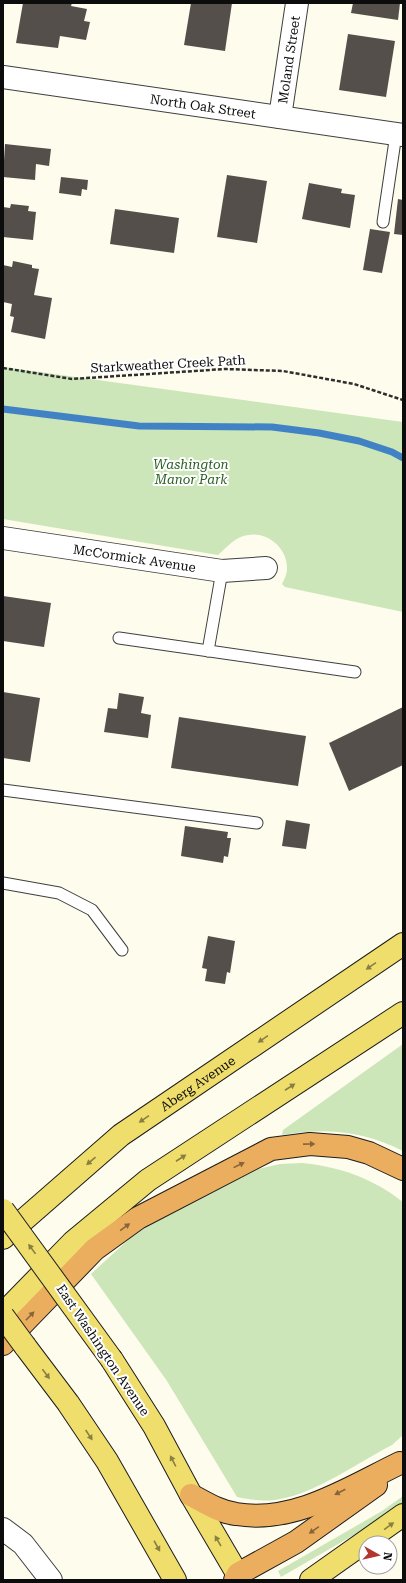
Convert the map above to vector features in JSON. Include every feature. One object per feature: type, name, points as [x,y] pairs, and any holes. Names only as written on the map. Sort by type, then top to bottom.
[{"type":"highway","points":[[3,1344],[95,1249],[138,1218],[271,1149],[310,1144],[342,1146],[369,1153],[403,1169]]},
{"type":"highway","points":[[192,1495],[215,1508],[236,1514],[262,1516],[283,1513],[322,1501],[401,1462]]},
{"type":"highway","points":[[238,1578],[296,1542],[367,1493],[401,1462]]},
{"type":"main road","name":"Aberg Avenue","points":[[3,1238],[121,1135],[403,944]]},
{"type":"main road","points":[[175,1580],[107,1461],[68,1403],[3,1315],[73,1242],[148,1180],[403,1013]]},
{"type":"main road","name":"East Washington Avenue","points":[[3,1210],[112,1360],[154,1426],[238,1578]]},
{"type":"main road","points":[[311,1580],[403,1515]]},
{"type":"street","name":"Moland Street","points":[[280,117],[297,3]]},
{"type":"street","name":"North Oak Street","points":[[3,78],[400,134]]},
{"type":"street","name":"McCormick Avenue","points":[[3,538],[222,571],[266,568]]},
{"type":"street","points":[[3,1529],[23,1544],[51,1580]]},
{"type":"lane","points":[[383,222],[400,134]]},
{"type":"lane","points":[[208,651],[222,571]]},
{"type":"lane","points":[[119,638],[355,672]]},
{"type":"lane","points":[[3,790],[257,823]]},
{"type":"lane","points":[[3,883],[59,893],[92,910],[122,950]]},
{"type":"path","name":"Starkweather Creek Path","points":[[3,368],[72,378],[225,369],[284,371],[354,384],[403,400]]},
{"type":"green space","name":"Washington Manor Park","points":[[3,367],[403,422],[403,612],[285,587],[282,584],[287,571],[284,555],[275,543],[263,536],[255,534],[239,538],[218,555],[3,519]]},
{"type":"green space","points":[[403,1044],[403,1151],[374,1139],[344,1132],[314,1131],[282,1135],[283,1130]]},
{"type":"green space","points":[[302,1163],[330,1167],[356,1175],[380,1186],[403,1202],[403,1435],[392,1445],[323,1484],[294,1496],[275,1500],[248,1499],[237,1497],[167,1381],[91,1274],[129,1239],[151,1224],[237,1177],[258,1169],[280,1164]]},
{"type":"green space","points":[[403,1496],[403,1504],[385,1517],[281,1577],[278,1571],[382,1511]]},
{"type":"building","points":[[23,3],[72,3],[71,6],[87,9],[84,21],[90,22],[86,40],[60,36],[58,48],[16,43]]},
{"type":"building","points":[[191,3],[232,3],[225,51],[184,45]]},
{"type":"building","points":[[353,3],[400,3],[398,20],[351,13]]},
{"type":"building","points":[[348,34],[395,41],[386,97],[339,90]]},
{"type":"building","points":[[5,144],[51,149],[49,166],[36,164],[35,180],[3,177]]},
{"type":"building","points":[[227,175],[267,181],[257,243],[217,237]]},
{"type":"building","points":[[61,177],[88,180],[87,190],[82,189],[81,196],[59,193]]},
{"type":"building","points":[[309,183],[342,189],[341,193],[355,195],[350,228],[302,219]]},
{"type":"building","points":[[398,199],[403,200],[403,235],[394,234]]},
{"type":"building","points":[[11,204],[29,206],[28,211],[36,212],[33,240],[3,237],[3,207],[10,208]]},
{"type":"building","points":[[115,209],[179,218],[174,253],[110,244]]},
{"type":"building","points":[[370,229],[390,232],[382,273],[363,270]]},
{"type":"building","points":[[13,261],[32,265],[32,268],[39,269],[34,295],[52,298],[45,339],[11,332],[14,317],[10,316],[12,304],[3,302],[3,265],[12,267]]},
{"type":"building","points":[[3,596],[51,603],[44,647],[3,641]]},
{"type":"building","points":[[3,692],[40,698],[30,762],[3,758]]},
{"type":"building","points":[[119,693],[144,697],[141,713],[151,715],[148,738],[104,732],[108,708],[117,709]]},
{"type":"building","points":[[403,707],[403,765],[349,791],[329,743]]},
{"type":"building","points":[[179,717],[306,736],[298,786],[171,768]]},
{"type":"building","points":[[286,820],[310,824],[306,849],[282,846]]},
{"type":"building","points":[[185,826],[228,832],[227,838],[231,838],[228,857],[224,856],[223,863],[181,856]]},
{"type":"building","points":[[208,936],[235,941],[230,973],[227,972],[225,984],[205,981],[207,969],[202,968]]},
{"type":"waterway","points":[[3,409],[139,426],[272,427],[319,433],[359,441],[392,452],[403,458]]}]
